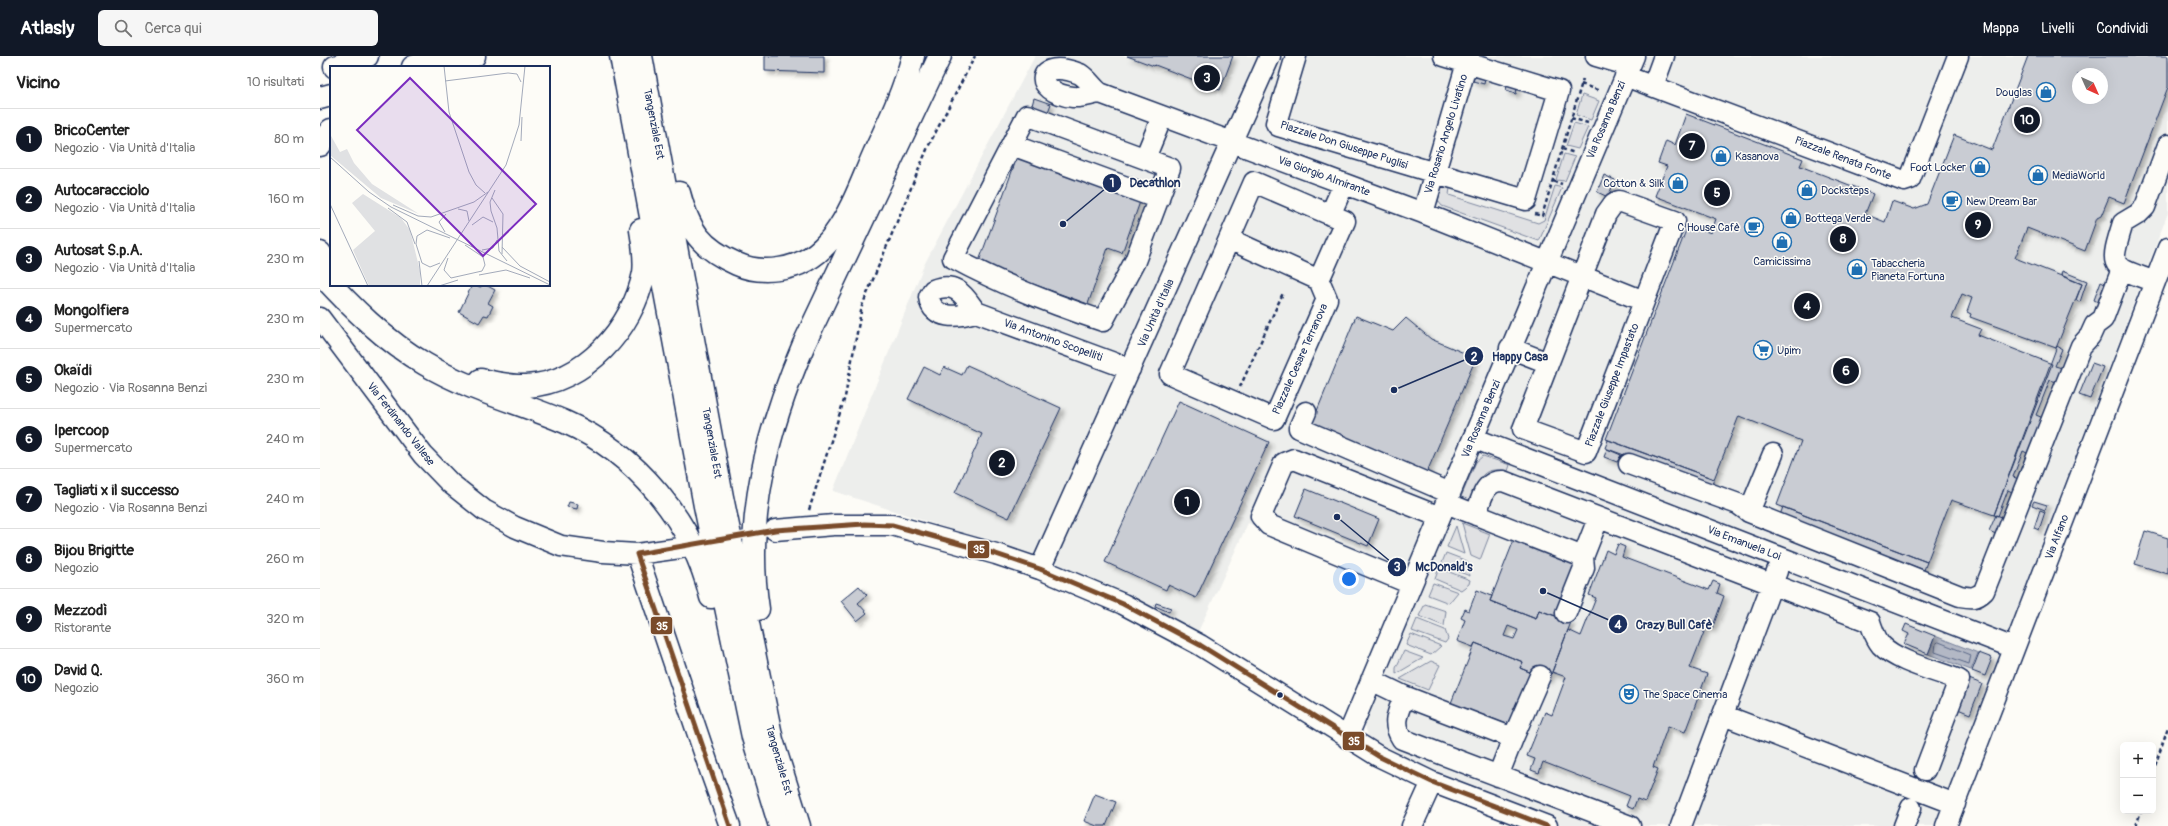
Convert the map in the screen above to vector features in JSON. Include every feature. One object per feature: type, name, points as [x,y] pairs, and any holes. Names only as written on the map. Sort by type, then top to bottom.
[{"type":"highway","points":[[338,66],[367,56]]},
{"type":"highway","points":[[416,66],[445,56]]},
{"type":"highway","points":[[447,66],[474,56]]},
{"type":"highway","name":"Tangenziale Est","points":[[621,56],[637,86],[644,121],[705,506],[762,738],[780,826]]},
{"type":"highway","name":"Tangenziale Est","points":[[637,86],[641,56]]},
{"type":"highway","points":[[346,286],[358,300],[423,351],[452,368],[478,380],[527,386],[552,381],[574,371],[595,357],[628,319],[640,290],[644,271],[643,246],[629,146],[644,121],[662,130],[688,221],[699,238],[717,255],[741,266],[766,271],[790,268],[813,257],[830,241],[844,222],[901,96],[913,56]]},
{"type":"highway","points":[[333,286],[367,321],[424,364],[461,383],[566,422],[595,438],[649,482],[668,505],[698,558],[708,583],[736,698],[762,738],[775,722],[755,587],[754,553],[761,478],[772,430],[785,390],[804,344],[940,56]]},
{"type":"highway","points":[[320,72],[330,68]]},
{"type":"highway","points":[[320,98],[330,95]]},
{"type":"highway","points":[[320,145],[330,131]]},
{"type":"highway","points":[[320,253],[330,268]]},
{"type":"highway","points":[[320,273],[330,283]]},
{"type":"highway","name":"Tangenziale Est","points":[[762,738],[799,826]]},
{"type":"street","name":"Via Unità d'Italia","points":[[1040,569],[1270,56]]},
{"type":"street","name":"Piazzale Don Giuseppe Puglisi","points":[[1296,56],[1276,123],[1278,126],[1434,173]]},
{"type":"street","points":[[1434,173],[1526,200],[1559,91],[1468,59],[1444,56]]},
{"type":"street","name":"Piazzale Renata Fonte","points":[[1596,56],[1629,66],[1653,86],[1904,181],[1910,178],[1958,56]]},
{"type":"street","points":[[1653,86],[1664,56]]},
{"type":"street","name":"Via Rosario Angelo Livatino","points":[[1423,213],[1468,59]]},
{"type":"street","name":"Via Rosanna Benzi","points":[[1347,738],[1629,66]]},
{"type":"street","name":"Via Giorgio Almirante","points":[[1100,93],[1423,213],[1546,261]]},
{"type":"street","points":[[1027,115],[1145,158],[1170,168],[1135,261],[1103,321],[1056,305],[993,280],[952,258],[1027,115]]},
{"type":"street","points":[[1145,158],[1162,116]]},
{"type":"street","points":[[1012,145],[1159,198]]},
{"type":"street","points":[[2155,282],[2116,266],[2114,259],[2124,223],[2138,214],[2145,207],[2168,145]]},
{"type":"street","points":[[1303,203],[1316,173]]},
{"type":"street","name":"Piazzale Cesare Terranova","points":[[1254,182],[1330,215],[1344,221],[1319,280],[1327,299],[1274,419],[1170,374],[1254,182]]},
{"type":"street","points":[[1330,215],[1344,184]]},
{"type":"street","name":"Piazzale Giuseppe Impastato","points":[[1623,201],[1675,221],[1644,301],[1586,452],[1523,429],[1581,276],[1606,214],[1614,203],[1623,201]]},
{"type":"street","points":[[1229,239],[1319,280]]},
{"type":"street","name":"Via Alfano","points":[[1946,826],[2168,248]]},
{"type":"street","points":[[1546,261],[1644,301]]},
{"type":"street","points":[[1629,464],[1738,504],[1750,512],[1960,596],[1971,599],[1979,597],[1984,591],[2081,346],[2090,336],[2095,325],[2103,319],[2122,269]]},
{"type":"street","points":[[1043,336],[1056,305]]},
{"type":"street","name":"Via Antonino Scopelliti","points":[[976,312],[1130,369]]},
{"type":"street","name":"Via Ferdinando Vallese","points":[[320,318],[423,455],[450,483],[484,510],[514,527],[561,546],[604,552],[637,554],[680,548]]},
{"type":"street","points":[[1510,348],[1548,363]]},
{"type":"street","points":[[1306,412],[1299,428],[1445,505]]},
{"type":"street","name":"Via Emanuela Loi","points":[[1473,438],[2014,648]]},
{"type":"street","points":[[1750,512],[1773,454]]},
{"type":"street","points":[[1411,584],[1269,525],[1261,516],[1284,463],[1294,459],[1445,505],[1476,515],[1583,557]]},
{"type":"street","points":[[1476,515],[1485,490],[1495,480],[1503,481],[1598,519],[1870,622],[1876,638],[1882,646],[1895,655],[1959,680],[1925,770]]},
{"type":"street","points":[[1566,613],[1584,568],[1583,557],[1598,519]]},
{"type":"street","points":[[775,530],[834,525],[892,525],[996,554],[1040,569],[1123,604],[1200,645],[1378,756],[1432,782],[1548,826]]},
{"type":"street","points":[[637,554],[730,826]]},
{"type":"street","points":[[1681,826],[1782,558]]},
{"type":"street","points":[[1498,776],[1540,676]]},
{"type":"street","points":[[1371,680],[1404,696],[1514,738]]},
{"type":"street","points":[[1404,696],[1395,722],[1396,731],[1402,739],[1630,826]]},
{"type":"street","points":[[1722,715],[1955,804]]},
{"type":"street","points":[[1412,826],[1432,782]]},
{"type":"path","points":[[804,527],[845,397],[862,306],[928,147],[975,56]]},
{"type":"path","points":[[1581,84],[1605,92]]},
{"type":"path","points":[[1571,118],[1591,124]]},
{"type":"path","points":[[1562,149],[1578,154]]},
{"type":"path","points":[[1553,181],[1565,185]]},
{"type":"path","points":[[1234,402],[1283,293]]},
{"type":"path","points":[[2156,763],[2168,728]]},
{"type":"path","points":[[2136,826],[2140,814]]},
{"type":"shaded area","points":[[1035,56],[2168,56],[2168,213],[1934,826],[1563,826],[1469,789],[1378,746],[1368,736],[1364,722],[1418,595],[1248,523],[1198,632],[1134,598],[1054,563],[833,491],[924,265]]},
{"type":"shaded area","points":[[1582,95],[1599,101],[1591,120],[1576,115]]},
{"type":"shaded area","points":[[1574,123],[1588,127],[1578,149],[1566,146]]},
{"type":"shaded area","points":[[1564,154],[1575,157],[1565,181],[1556,180]]},
{"type":"shaded area","points":[[1441,185],[1450,188],[1449,195],[1538,223],[1544,220],[1555,186],[1562,188],[1539,241],[1442,206],[1438,201]]},
{"type":"shaded area","points":[[1483,456],[1510,465],[1508,471],[1488,471],[1483,475],[1472,498],[1467,503],[1462,500],[1461,497],[1476,462]]},
{"type":"shaded area","points":[[1462,523],[1490,534],[1480,560],[1471,556]]},
{"type":"shaded area","points":[[1456,526],[1464,554],[1447,547]]},
{"type":"shaded area","points":[[1446,553],[1467,561],[1470,576],[1441,565]]},
{"type":"shaded area","points":[[1439,568],[1470,580],[1469,584],[1461,590],[1435,579]]},
{"type":"shaded area","points":[[1433,583],[1458,592],[1449,603],[1428,595]]},
{"type":"shaded area","points":[[1425,604],[1446,611],[1444,626],[1419,616]]},
{"type":"shaded area","points":[[1417,619],[1445,630],[1448,639],[1445,643],[1412,631]]},
{"type":"shaded area","points":[[1411,634],[1441,646],[1431,655],[1406,645]]},
{"type":"shaded area","points":[[1404,651],[1423,658],[1396,674],[1396,668]]},
{"type":"shaded area","points":[[1431,661],[1440,665],[1428,690],[1400,679]]},
{"type":"water","points":[[1935,636],[1978,653],[1971,670],[1928,654]]},
{"type":"building","points":[[765,56],[824,56],[824,73],[765,71]]},
{"type":"building","points":[[1127,56],[1233,56],[1220,90]]},
{"type":"building","points":[[2028,56],[2168,56],[2168,87],[2124,203],[2109,197],[2101,216],[2097,218],[2085,251],[2027,228],[2015,258],[2082,284],[2056,348],[1970,317],[1971,314],[1967,312],[1972,298],[1962,294],[1952,318],[1981,329],[1978,335],[2052,364],[1994,515],[1951,500],[1927,562],[1777,505],[1801,441],[1739,416],[1714,479],[1606,439],[1688,225],[1711,233],[1716,219],[1655,196],[1667,166],[1658,163],[1666,141],[1675,145],[1686,114],[1803,159],[1800,166],[1873,194],[1865,214],[1885,222],[1892,201],[1914,209],[1927,204],[1954,135],[1992,150]]},
{"type":"building","points":[[1475,76],[1485,79],[1484,84],[1473,81]]},
{"type":"building","points":[[1507,85],[1517,88],[1516,94],[1506,91]]},
{"type":"building","points":[[1034,98],[1051,104],[1046,117],[1031,109]]},
{"type":"building","points":[[1018,155],[1141,199],[1122,253],[1108,248],[1088,304],[978,264]]},
{"type":"building","points":[[1604,175],[1615,180],[1608,197],[1597,192]]},
{"type":"building","points":[[2062,271],[2087,281],[2080,302],[2076,300],[2082,284],[2061,275]]},
{"type":"building","points":[[2101,281],[2105,283],[2098,302],[2094,300]]},
{"type":"building","points":[[472,286],[488,286],[495,290],[488,303],[493,306],[488,316],[484,315],[479,323],[459,312]]},
{"type":"building","points":[[1356,316],[1393,331],[1406,318],[1431,339],[1476,358],[1427,472],[1312,423]]},
{"type":"building","points":[[2057,346],[2062,349],[2055,366],[2062,368],[2057,382],[2050,380],[2036,415],[2043,418],[2029,454],[2023,451],[2013,477],[2019,479],[2014,493],[2008,490],[1998,516],[1994,515]]},
{"type":"building","points":[[2092,363],[2103,367],[2090,399],[2079,395]]},
{"type":"building","points":[[967,365],[1061,408],[1009,518],[955,493],[982,434],[908,399],[924,367],[940,375],[944,367],[962,375]]},
{"type":"building","points":[[1179,401],[1269,442],[1196,598],[1168,585],[1166,590],[1105,562]]},
{"type":"building","points":[[1608,440],[1714,479],[1711,487],[1605,448]]},
{"type":"building","points":[[1607,449],[1621,455],[1617,462],[1604,457]]},
{"type":"building","points":[[1306,489],[1379,519],[1368,546],[1295,516]]},
{"type":"building","points":[[2034,501],[2047,505],[2045,510],[2032,505]]},
{"type":"building","points":[[569,502],[578,504],[577,509],[567,507]]},
{"type":"building","points":[[1783,507],[1927,562],[1924,570],[1780,515]]},
{"type":"building","points":[[2040,510],[2045,512],[2039,530],[2034,528]]},
{"type":"building","points":[[1996,515],[2002,517],[1996,534],[1989,531]]},
{"type":"building","points":[[2145,531],[2168,538],[2168,574],[2135,564]]},
{"type":"building","points":[[1514,540],[1576,564],[1556,616],[1539,610],[1536,619],[1490,601]]},
{"type":"building","name":"The Space Cinema","points":[[1618,544],[1625,547],[1622,557],[1709,590],[1713,581],[1720,584],[1717,593],[1724,596],[1712,629],[1706,627],[1690,668],[1707,674],[1685,732],[1668,726],[1653,767],[1658,769],[1645,802],[1637,799],[1633,809],[1626,806],[1630,796],[1543,762],[1539,773],[1531,770],[1535,759],[1527,756],[1545,712],[1552,715],[1566,677],[1552,672],[1568,630],[1581,636],[1596,598],[1589,595],[1606,550],[1614,554]]},
{"type":"building","points":[[859,586],[867,595],[858,603],[867,613],[857,621],[841,601]]},
{"type":"building","points":[[1477,590],[1492,596],[1490,601],[1536,619],[1539,610],[1571,622],[1549,680],[1520,668],[1523,662],[1475,643],[1473,647],[1457,641],[1465,620],[1461,618],[1465,609],[1469,611]],"holes":[[[1508,626],[1518,630],[1514,639],[1504,636]]]},
{"type":"building","points":[[1156,603],[1171,608],[1169,612],[1155,606]]},
{"type":"building","points":[[1906,624],[1935,636],[1928,654],[1904,644],[1909,634],[1903,631]]},
{"type":"building","points":[[1475,643],[1523,662],[1520,668],[1534,674],[1514,727],[1451,703]]},
{"type":"building","points":[[1979,653],[1992,658],[1985,676],[1972,671]]},
{"type":"building","points":[[1969,679],[1982,684],[1970,714],[1958,709]]},
{"type":"building","points":[[1095,794],[1116,802],[1106,826],[1097,826],[1084,821]]},
{"type":"transit line","name":"35","points":[[730,826],[637,554],[775,530],[864,524],[892,525],[996,554],[1040,569],[1123,604],[1200,645],[1378,756],[1432,782],[1547,826]]},
{"type":"place","name":"Autosat S.p.A.","points":[[1207,78]]},
{"type":"place","name":"Douglas","points":[[2046,92]]},
{"type":"place","name":"David Q.","points":[[2027,120]]},
{"type":"place","name":"Tagliati x il successo","points":[[1692,146]]},
{"type":"place","name":"Kasanova","points":[[1721,156]]},
{"type":"place","name":"Foot Locker","points":[[1980,167]]},
{"type":"place","name":"MediaWorld","points":[[2038,175]]},
{"type":"place","name":"Cotton & Silk","points":[[1678,183]]},
{"type":"place","name":"Docksteps","points":[[1807,190]]},
{"type":"place","name":"Okaïdi","points":[[1717,193]]},
{"type":"place","name":"New Dream Bar","points":[[1952,201]]},
{"type":"place","name":"Bottega Verde","points":[[1791,218]]},
{"type":"place","name":"Decathlon","points":[[1063,224]]},
{"type":"place","name":"Mezzodì","points":[[1978,225]]},
{"type":"place","name":"C House Cafè","points":[[1754,227]]},
{"type":"place","name":"Bijou Brigitte","points":[[1843,239]]},
{"type":"place","name":"Camicissima","points":[[1782,242]]},
{"type":"place","name":"Tabaccheria Pianeta Fortuna","points":[[1857,269]]},
{"type":"place","name":"Mongolfiera","points":[[1807,306]]},
{"type":"place","name":"Upim","points":[[1763,350]]},
{"type":"place","name":"Ipercoop","points":[[1846,371]]},
{"type":"place","name":"Happy Casa","points":[[1394,390]]},
{"type":"place","name":"Autocaracciolo","points":[[1002,463]]},
{"type":"place","name":"BricoCenter","points":[[1187,502]]},
{"type":"place","name":"McDonald's","points":[[1337,517]]},
{"type":"place","name":"Crazy Bull Cafè","points":[[1543,591]]},
{"type":"place","name":"The Space Cinema","points":[[1629,694]]}]
